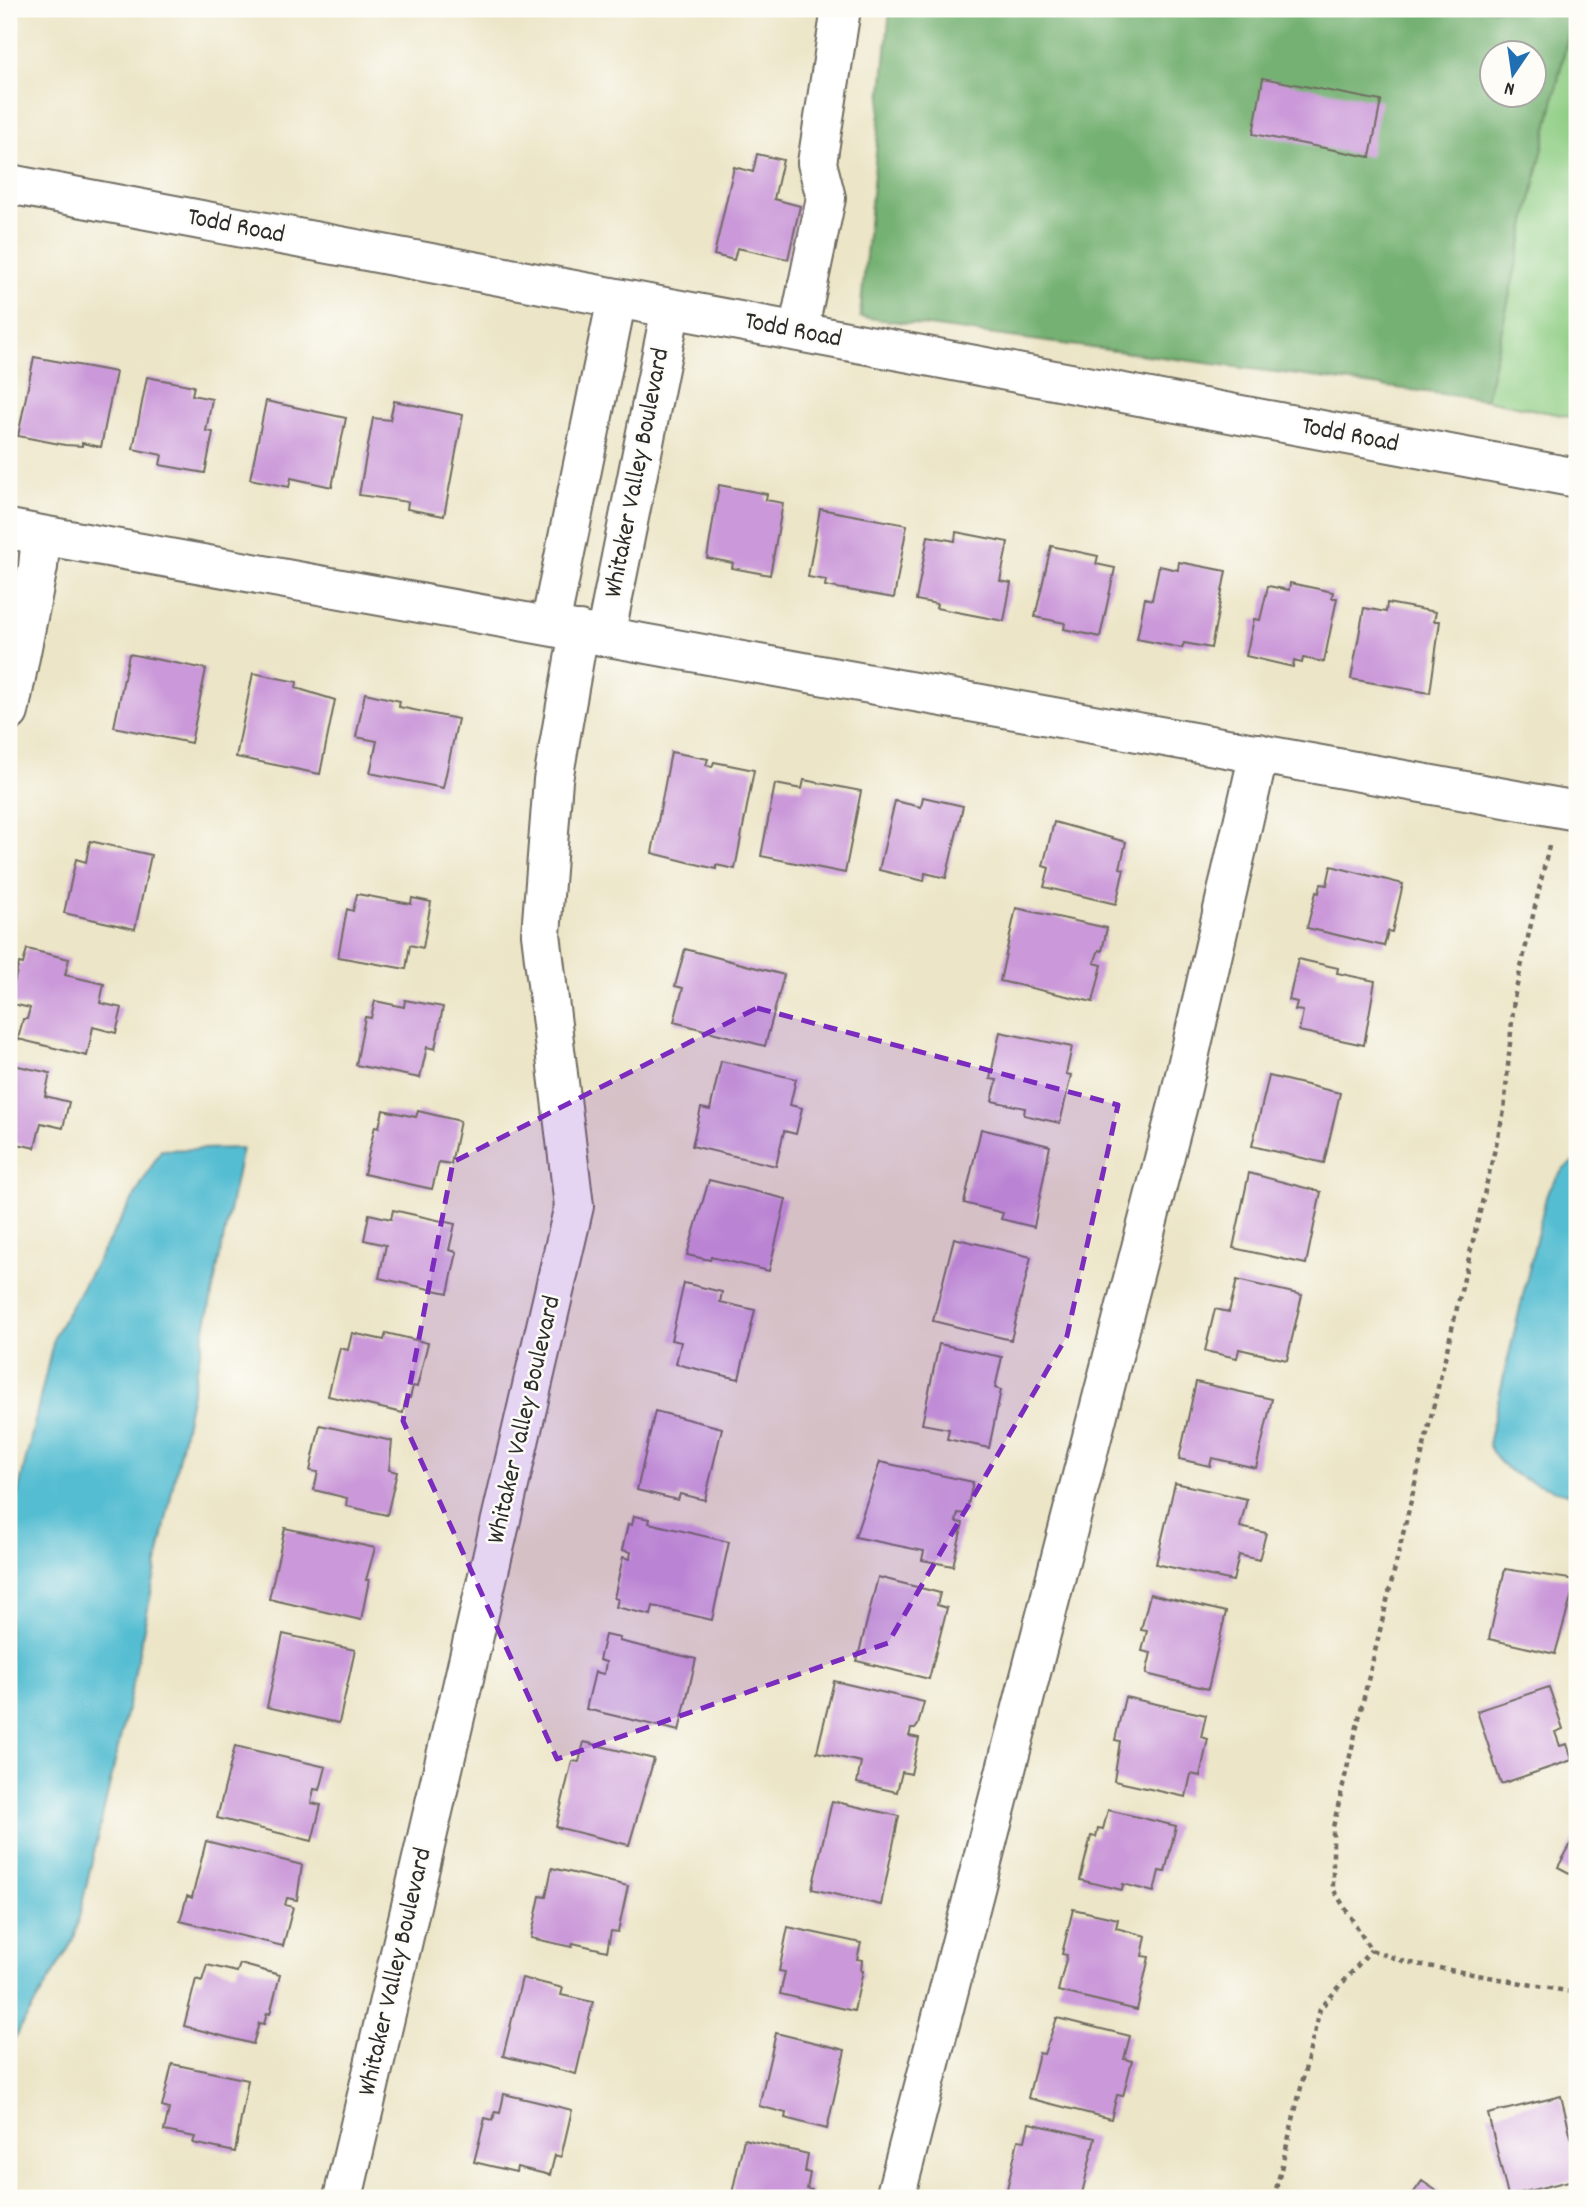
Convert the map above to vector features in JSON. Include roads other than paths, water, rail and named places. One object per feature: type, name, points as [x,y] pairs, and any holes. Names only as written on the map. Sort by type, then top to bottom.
[{"type":"street","points":[[798,332],[827,198],[817,163],[841,9]]},
{"type":"street","name":"Todd Road","points":[[9,184],[1577,478]]},
{"type":"street","name":"Whitaker Valley Boulevard","points":[[343,2198],[574,1206],[541,934],[553,780],[578,631],[617,298]]},
{"type":"street","name":"Whitaker Valley Boulevard","points":[[578,631],[671,308]]},
{"type":"street","points":[[25,532],[1567,809]]},
{"type":"street","points":[[9,712],[38,567],[25,532]]},
{"type":"street","points":[[895,2198],[1179,1101],[1259,753]]},
{"type":"water","points":[[242,1148],[130,1696],[74,1939],[9,2047],[9,1532],[55,1334],[161,1150]]},
{"type":"water","points":[[1577,1160],[1577,1496],[1538,1484],[1514,1473],[1495,1456],[1488,1444],[1547,1193],[1564,1168]]}]
